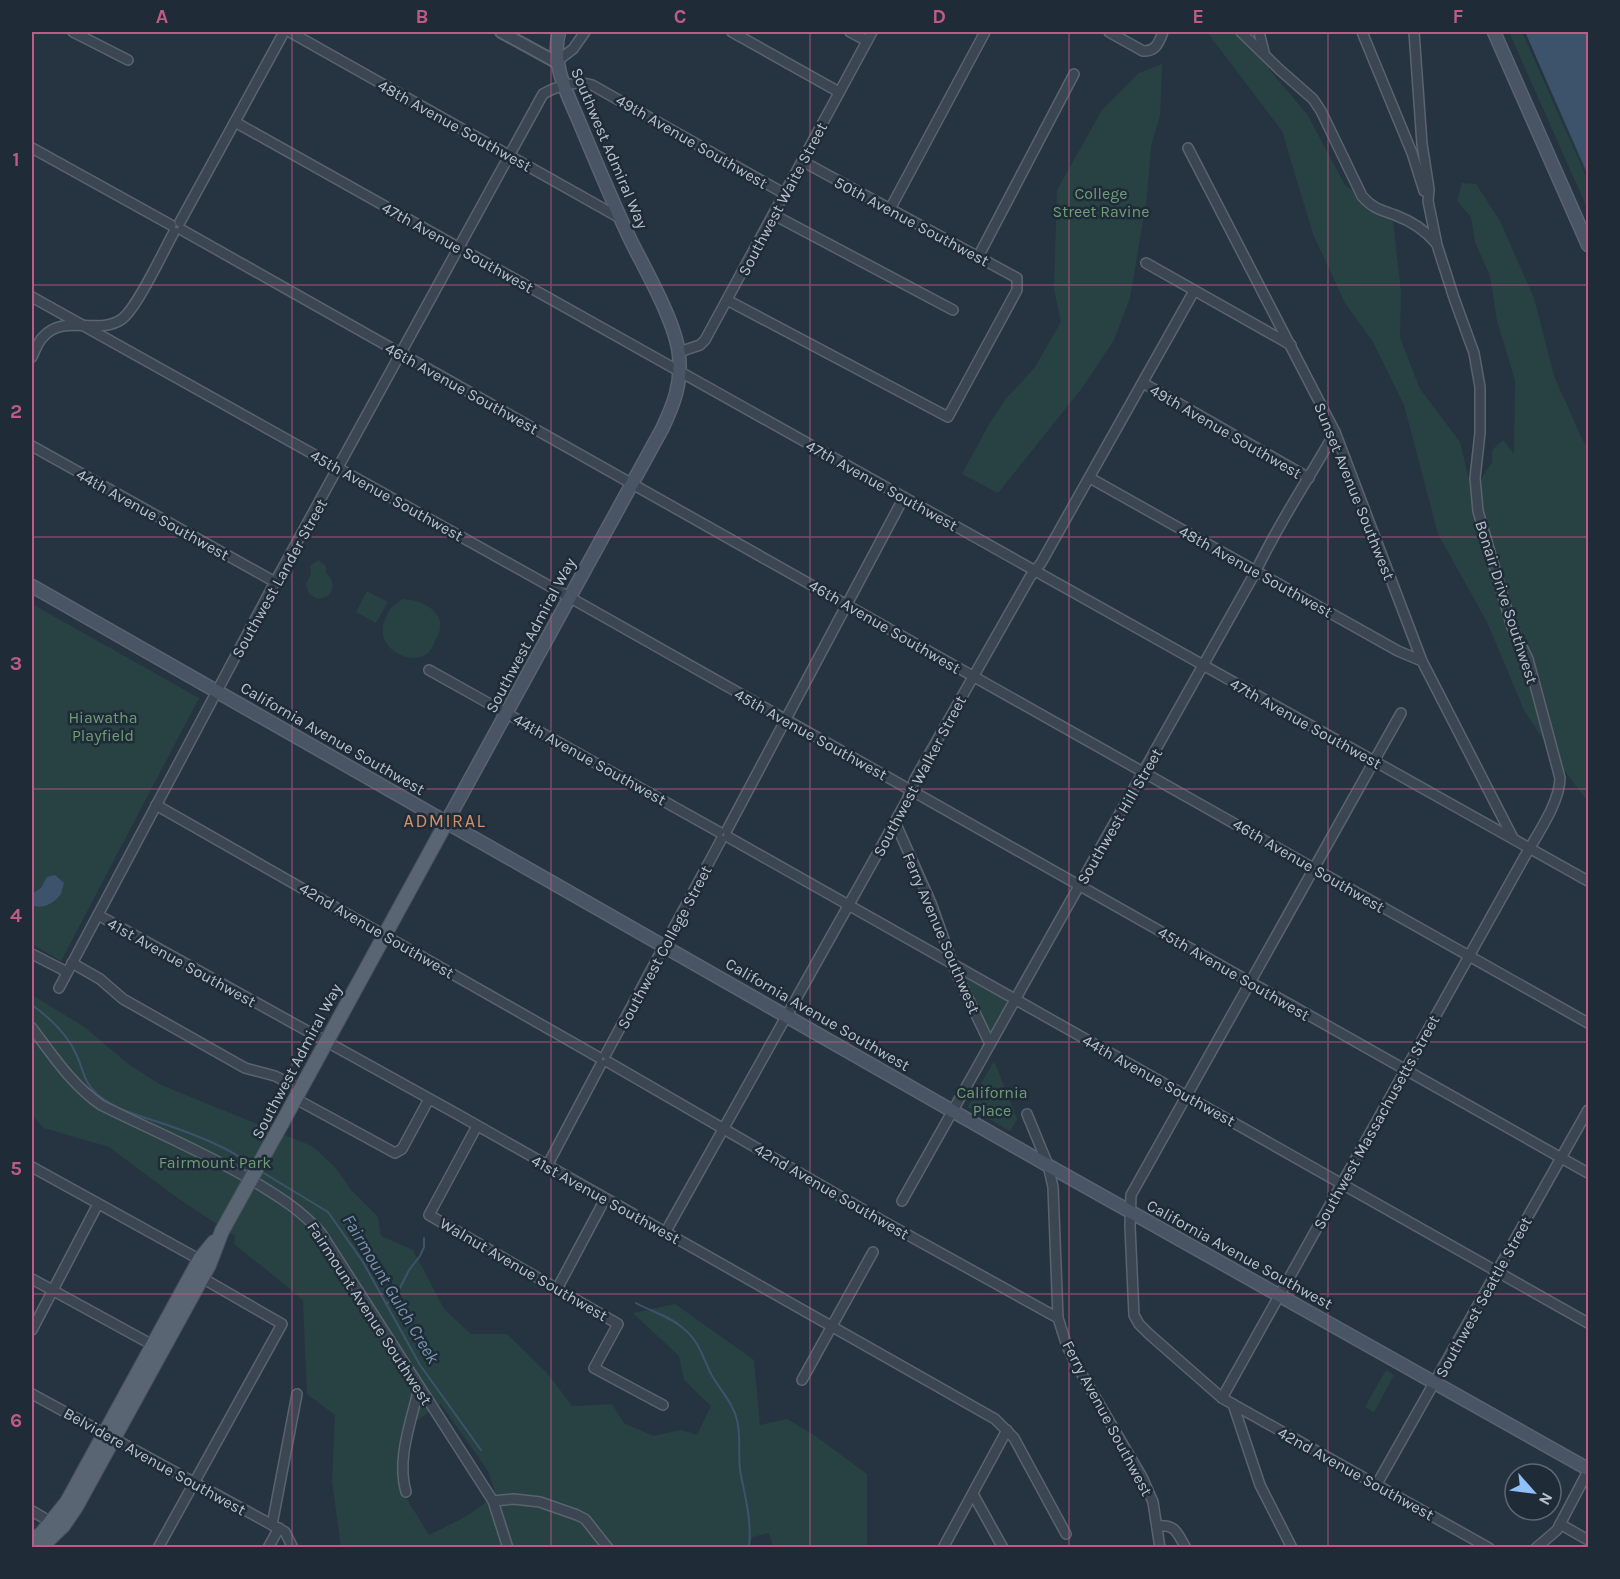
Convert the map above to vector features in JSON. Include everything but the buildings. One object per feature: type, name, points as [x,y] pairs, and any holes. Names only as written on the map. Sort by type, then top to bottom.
[{"type":"main road","name":"Southwest Admiral Way","points":[[40,1548],[54,1528],[76,1507],[110,1436],[157,1348],[327,1041],[677,397],[680,371],[679,352],[669,321],[620,218],[564,86],[556,62],[559,32]]},
{"type":"main road","points":[[1494,32],[1588,244]]},
{"type":"main road","name":"California Avenue Southwest","points":[[32,586],[1588,1470]]},
{"type":"main road","name":"Southwest Admiral Way","points":[[32,1541],[54,1528]]},
{"type":"street","points":[[73,32],[128,60]]},
{"type":"street","points":[[32,357],[43,337],[55,328],[68,325],[102,327],[112,325],[127,315],[284,32]]},
{"type":"street","name":"48th Avenue Southwest","points":[[290,32],[620,218]]},
{"type":"street","points":[[501,32],[556,62],[573,49],[585,32]]},
{"type":"street","points":[[732,32],[839,92]]},
{"type":"street","points":[[850,32],[867,41]]},
{"type":"street","name":"Southwest Waite Street","points":[[679,352],[700,345],[774,215],[872,32]]},
{"type":"street","points":[[890,209],[985,32]]},
{"type":"street","points":[[1109,32],[1143,51],[1154,49],[1163,32]]},
{"type":"street","points":[[1241,32],[1313,99],[1362,196],[1369,205],[1418,226],[1437,245]]},
{"type":"street","points":[[1258,32],[1264,52]]},
{"type":"street","points":[[1362,32],[1412,153],[1428,201]]},
{"type":"street","name":"Bonair Drive Southwest","points":[[1414,32],[1422,144],[1429,189],[1428,201],[1437,245],[1469,336],[1477,367],[1480,412],[1475,478],[1478,511],[1512,627],[1528,659],[1560,777],[1559,793],[1530,848]]},
{"type":"street","points":[[978,257],[1074,74]]},
{"type":"street","name":"49th Avenue Southwest","points":[[564,86],[578,83],[592,85],[785,194]]},
{"type":"street","name":"Southwest Lander Street","points":[[59,988],[275,582],[543,94],[564,86]]},
{"type":"street","name":"47th Avenue Southwest","points":[[235,122],[1530,848]]},
{"type":"street","name":"46th Avenue Southwest","points":[[32,148],[848,604],[1588,1023]]},
{"type":"street","name":"Sunset Avenue Southwest","points":[[1188,148],[1335,432],[1422,662],[1513,838]]},
{"type":"street","name":"50th Avenue Southwest","points":[[727,300],[948,417],[1017,290],[1018,283],[1013,275],[802,162]]},
{"type":"street","points":[[774,215],[953,310]]},
{"type":"street","points":[[1146,263],[1291,345]]},
{"type":"street","name":"Southwest Walker Street","points":[[665,1233],[895,822],[915,779],[1030,577],[1090,478],[1194,291]]},
{"type":"street","name":"45th Avenue Southwest","points":[[32,297],[569,597],[1588,1173]]},
{"type":"street","name":"49th Avenue Southwest","points":[[1143,383],[1309,478]]},
{"type":"street","name":"Southwest Hill Street","points":[[902,1201],[1257,571],[1281,521],[1335,432]]},
{"type":"street","name":"44th Avenue Southwest","points":[[32,446],[275,582]]},
{"type":"street","name":"48th Avenue Southwest","points":[[1090,478],[1398,651],[1422,662]]},
{"type":"street","name":"Southwest College Street","points":[[547,1166],[904,497]]},
{"type":"street","name":"44th Avenue Southwest","points":[[429,670],[1187,1095],[1588,1323]]},
{"type":"street","name":"42nd Avenue Southwest","points":[[1401,713],[1131,1195],[1134,1315],[1149,1334],[1222,1398],[1489,1548]]},
{"type":"street","name":"42nd Avenue Southwest","points":[[156,805],[888,1224],[1058,1318]]},
{"type":"street","name":"Ferry Avenue Southwest","points":[[895,822],[990,1044]]},
{"type":"street","points":[[1530,848],[1588,881]]},
{"type":"street","name":"Southwest Massachusetts Street","points":[[1222,1398],[1530,848]]},
{"type":"street","name":"41st Avenue Southwest","points":[[98,915],[327,1041],[995,1419],[1014,1438],[1066,1534]]},
{"type":"street","points":[[32,954],[67,972]]},
{"type":"street","points":[[72,963],[100,980],[123,999],[245,1068],[275,1076],[298,1094],[391,1152],[398,1152],[402,1149],[429,1099]]},
{"type":"street","name":"Fairmount Avenue Southwest","points":[[32,1028],[70,1078],[101,1105],[221,1162],[293,1205],[308,1218],[321,1233],[493,1501],[508,1548]]},
{"type":"street","name":"Southwest Seattle Street","points":[[1377,1484],[1588,1110]]},
{"type":"street","name":"Ferry Avenue Southwest","points":[[1027,1114],[1048,1165],[1053,1187],[1058,1318],[1067,1346],[1077,1366],[1142,1478],[1153,1502],[1160,1548]]},
{"type":"street","name":"Walnut Avenue Southwest","points":[[477,1126],[429,1215],[618,1324],[594,1368],[663,1405]]},
{"type":"street","points":[[32,1167],[204,1262]]},
{"type":"street","points":[[556,1289],[605,1199]]},
{"type":"street","points":[[32,1330],[98,1204]]},
{"type":"street","points":[[802,1380],[873,1252]]},
{"type":"street","points":[[158,1548],[282,1324],[197,1275]]},
{"type":"street","points":[[32,1279],[157,1348]]},
{"type":"street","points":[[405,1492],[402,1472],[404,1455],[419,1387]]},
{"type":"street","name":"Belvidere Avenue Southwest","points":[[32,1394],[275,1527]]},
{"type":"street","points":[[268,1548],[275,1527],[297,1394]]},
{"type":"street","points":[[1233,1404],[1260,1485],[1292,1548]]},
{"type":"street","points":[[943,1548],[1007,1430]]},
{"type":"street","points":[[1536,1548],[1555,1532],[1588,1470]]},
{"type":"street","points":[[973,1494],[1003,1548]]},
{"type":"street","points":[[493,1501],[514,1499],[540,1502],[577,1515],[585,1519],[608,1548]]},
{"type":"street","points":[[32,1511],[54,1528]]},
{"type":"street","points":[[1560,1524],[1588,1540]]},
{"type":"street","points":[[1157,1526],[1167,1525],[1173,1528],[1186,1548]]},
{"type":"street","points":[[275,1527],[288,1535],[293,1548]]},
{"type":"green space","points":[[1207,32],[1249,32],[1271,72],[1307,114],[1345,185],[1393,221],[1401,292],[1400,338],[1420,389],[1460,442],[1472,493],[1492,462],[1492,450],[1503,440],[1514,454],[1515,380],[1497,321],[1490,276],[1475,242],[1471,217],[1457,201],[1462,183],[1476,184],[1500,221],[1534,298],[1554,376],[1588,448],[1588,802],[1524,710],[1487,622],[1438,534],[1404,405],[1373,342],[1345,303],[1313,234],[1282,131]]},
{"type":"green space","points":[[1509,32],[1525,32],[1588,175],[1588,210]]},
{"type":"green space","name":"College Street Ravine","points":[[1162,64],[1160,116],[1151,146],[1147,196],[1130,298],[1114,340],[1082,388],[998,493],[962,474],[988,426],[1005,400],[1035,367],[1061,322],[1054,289],[1057,190],[1102,110],[1139,73]]},
{"type":"green space","points":[[318,560],[326,566],[326,573],[333,584],[328,596],[318,599],[309,594],[306,584],[311,574],[310,566]]},
{"type":"green space","points":[[367,591],[388,602],[376,623],[356,612]]},
{"type":"green space","points":[[403,599],[425,605],[437,614],[440,620],[438,635],[433,646],[422,657],[413,658],[395,652],[384,637],[383,626],[387,615],[393,606]]},
{"type":"green space","name":"Hiawatha Playfield","points":[[32,604],[199,698],[61,961],[32,944]]},
{"type":"green space","name":"California Place","points":[[964,976],[1005,998],[1007,1006],[991,1034]]},
{"type":"green space","name":"Fairmount Park","points":[[32,995],[83,1026],[128,1064],[161,1085],[312,1146],[335,1167],[352,1191],[378,1217],[381,1236],[413,1250],[444,1309],[471,1334],[507,1334],[548,1374],[572,1406],[612,1404],[624,1423],[653,1436],[681,1430],[697,1435],[711,1406],[684,1380],[679,1356],[633,1313],[675,1304],[754,1360],[760,1425],[787,1419],[814,1435],[867,1474],[867,1547],[773,1547],[769,1533],[752,1537],[749,1548],[341,1547],[332,1481],[335,1415],[307,1394],[303,1301],[234,1244],[235,1236],[179,1199],[109,1147],[44,1128],[32,1115]],"holes":[[[441,1404],[488,1471],[496,1495],[467,1516],[429,1535],[400,1488],[403,1430]]]},
{"type":"green space","name":"California Place","points":[[994,1061],[1017,1119],[1010,1131],[968,1107]]},
{"type":"green space","points":[[1386,1370],[1394,1375],[1374,1412],[1365,1407]]},
{"type":"water","points":[[1525,32],[1588,32],[1588,175]]},
{"type":"water","points":[[55,875],[64,883],[61,894],[48,905],[40,907],[32,905],[32,894],[41,888],[47,877]]},
{"type":"pier","points":[[1522,32],[1525,32],[1588,178],[1586,176]]},
{"type":"waterway","name":"Fairmount Gulch Creek","points":[[32,1005],[64,1034],[77,1056],[87,1082],[93,1091],[106,1101],[123,1110],[212,1142],[252,1165]]},
{"type":"waterway","name":"Fairmount Gulch Creek","points":[[262,1172],[328,1212],[363,1262],[420,1365],[481,1450]]},
{"type":"waterway","points":[[387,1303],[392,1301],[409,1270],[420,1256],[424,1247],[424,1238]]},
{"type":"waterway","points":[[636,1303],[673,1321],[689,1333],[697,1343],[713,1378],[735,1413],[738,1426],[740,1470],[749,1518],[749,1548]]},
{"type":"district","name":"ADMIRAL","points":[[445,821]]}]
